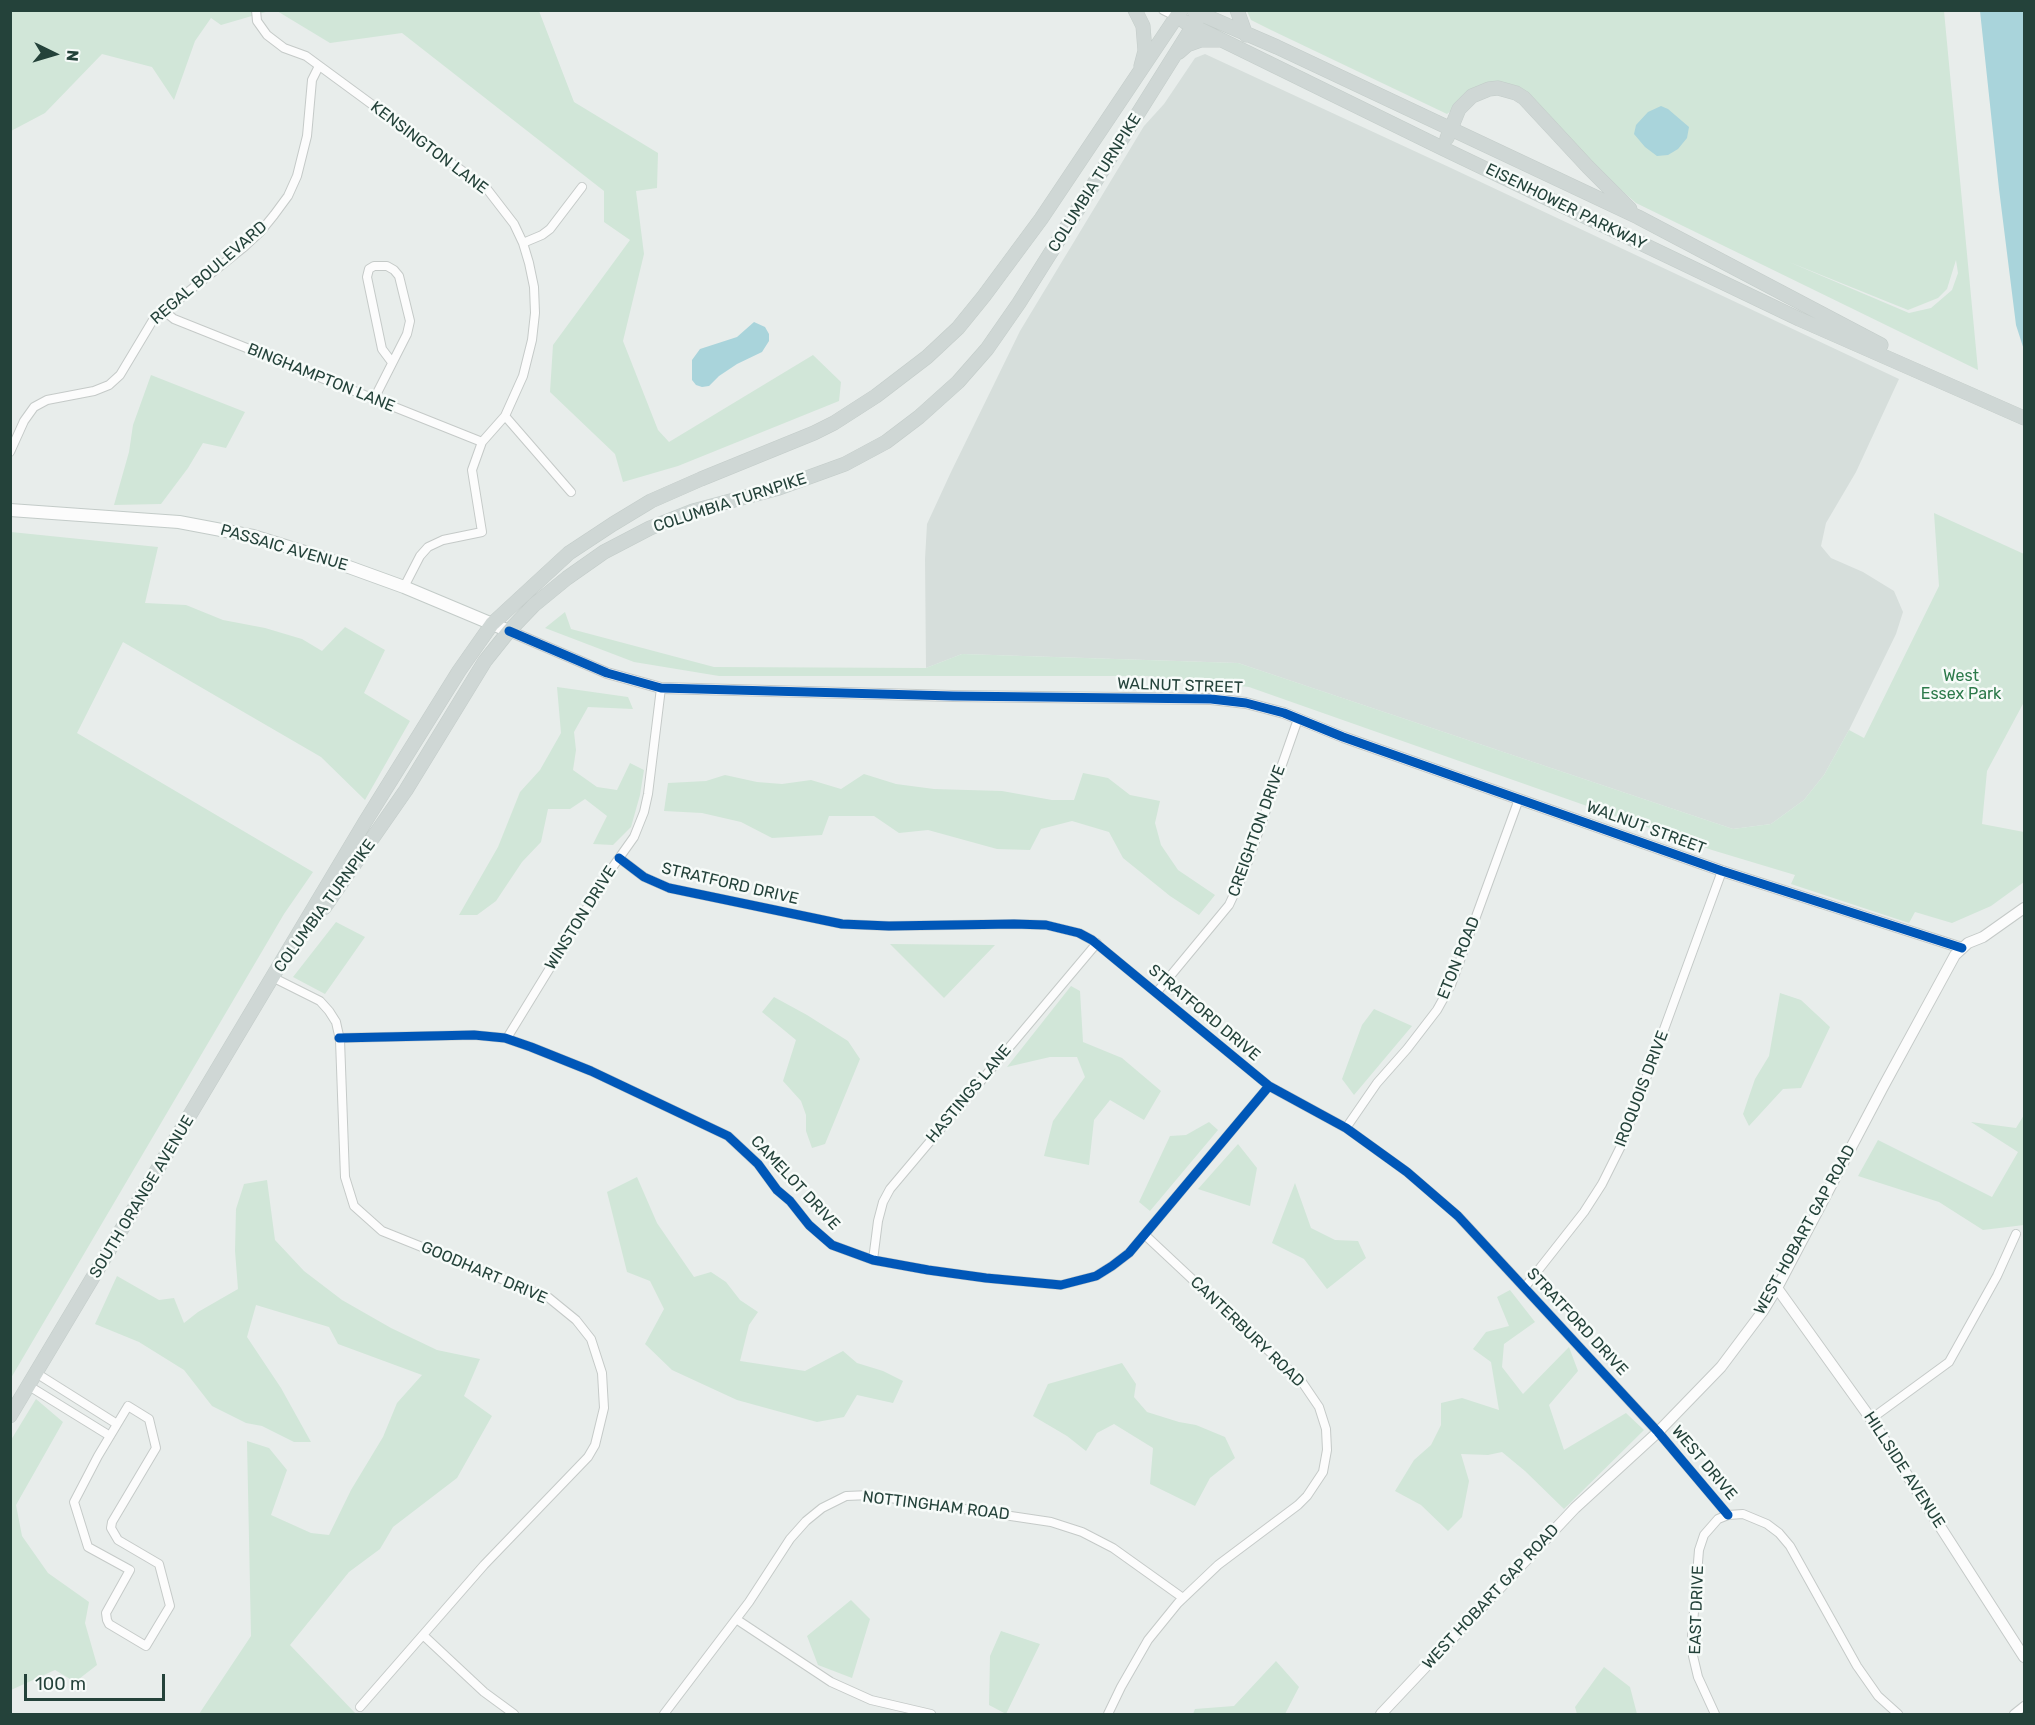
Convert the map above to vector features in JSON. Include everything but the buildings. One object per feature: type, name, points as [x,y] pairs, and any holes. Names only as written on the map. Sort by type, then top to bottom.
[{"type":"main road","points":[[1135,10],[1143,26],[1145,51],[1140,74]]},
{"type":"main road","points":[[1237,10],[1246,35]]},
{"type":"main road","name":"COLUMBIA TURNPIKE","points":[[274,978],[365,822],[453,680],[492,624],[569,553],[651,501],[834,423],[876,396],[927,357],[958,328],[991,288],[1041,219],[1179,14]]},
{"type":"main road","name":"EISENHOWER PARKWAY","points":[[1179,14],[1197,15],[1277,48],[1638,217],[1959,387]]},
{"type":"main road","name":"COLUMBIA TURNPIKE","points":[[274,978],[406,790],[485,662],[509,631],[534,605],[604,552],[650,528],[693,511],[779,488],[845,464],[886,441],[919,417],[958,382],[987,349],[1013,312],[1131,127],[1197,15]]},
{"type":"main road","name":"EISENHOWER PARKWAY","points":[[1197,15],[1222,40],[1444,149],[1799,319],[1959,387],[2025,418]]},
{"type":"main road","points":[[1173,58],[1187,45],[1201,40],[1222,40]]},
{"type":"main road","points":[[1444,149],[1449,129],[1459,109],[1472,96],[1498,88],[1516,93],[1524,98],[1638,217]]},
{"type":"main road","name":"PASSAIC AVENUE","points":[[10,510],[179,522],[253,536],[405,587],[509,631]]},
{"type":"main road","name":"SOUTH ORANGE AVENUE","points":[[10,1416],[274,978]]},
{"type":"street","name":"KENSINGTON LANE","points":[[256,10],[257,21],[267,35],[284,48],[306,56],[487,189],[514,224],[523,243],[534,287],[535,314],[532,340],[523,376],[505,417],[482,442],[472,470],[482,532],[443,540],[428,547],[420,556],[405,587]]},
{"type":"street","points":[[1163,10],[1179,14]]},
{"type":"street","name":"REGAL BOULEVARD","points":[[10,452],[29,413],[40,402],[94,391],[109,385],[120,375],[146,329],[164,310],[261,231],[288,196],[297,177],[307,136],[312,80],[320,66]]},
{"type":"street","points":[[523,243],[542,235],[549,229],[582,187]]},
{"type":"street","points":[[374,399],[407,334],[410,321],[399,276],[387,266],[374,266],[369,269],[367,278],[382,349],[391,362]]},
{"type":"street","name":"BINGHAMPTON LANE","points":[[164,310],[174,319],[482,442]]},
{"type":"street","points":[[505,417],[571,492]]},
{"type":"street","name":"WALNUT STREET","points":[[509,631],[607,673],[661,688],[953,696],[1211,699],[1246,703],[1298,719],[1722,871],[1962,948]]},
{"type":"street","name":"WINSTON DRIVE","points":[[507,1038],[607,875],[634,837],[648,794],[661,688]]},
{"type":"street","name":"CREIGHTON DRIVE","points":[[1157,992],[1229,905],[1244,873],[1298,719]]},
{"type":"street","name":"ETON ROAD","points":[[1346,1128],[1377,1083],[1437,1010],[1451,985],[1519,799]]},
{"type":"street","name":"STRATFORD DRIVE","points":[[619,858],[644,877],[669,888],[842,924],[1046,925],[1079,933],[1097,944],[1157,992],[1269,1086],[1346,1128],[1407,1172],[1458,1216],[1658,1432]]},
{"type":"street","name":"IROQUOIS DRIVE","points":[[1525,1287],[1584,1212],[1602,1184],[1622,1144],[1722,871]]},
{"type":"street","points":[[1962,948],[1983,937],[2025,908]]},
{"type":"street","name":"HASTINGS LANE","points":[[873,1260],[878,1221],[884,1202],[894,1183],[1097,944]]},
{"type":"street","name":"WEST HOBART GAP ROAD","points":[[1381,1714],[1575,1508],[1658,1432],[1721,1367],[1777,1288],[1943,974],[1962,948]]},
{"type":"street","name":"GOODHART DRIVE","points":[[274,978],[320,1001],[336,1022],[339,1038],[345,1177],[354,1206],[382,1231],[549,1298],[576,1320],[591,1339],[602,1373],[604,1408],[595,1445],[588,1457],[484,1565],[360,1707]]},
{"type":"street","name":"CAMELOT DRIVE","points":[[339,1038],[474,1035],[507,1038],[591,1071],[728,1136],[758,1164],[777,1190],[790,1201],[809,1225],[832,1245],[873,1260],[986,1278],[1061,1285],[1096,1276],[1129,1252],[1269,1086]]},
{"type":"street","points":[[1871,1419],[1949,1362],[1997,1276],[2016,1234]]},
{"type":"street","name":"CANTERBURY ROAD","points":[[1108,1714],[1120,1687],[1148,1641],[1183,1598],[1218,1565],[1307,1496],[1323,1472],[1327,1450],[1326,1429],[1319,1407],[1302,1382],[1145,1235]]},
{"type":"street","name":"HILLSIDE AVENUE","points":[[1777,1288],[1871,1419],[2025,1657]]},
{"type":"street","points":[[36,1373],[117,1424]]},
{"type":"street","points":[[29,1386],[110,1436]]},
{"type":"street","points":[[128,1406],[148,1419],[156,1448],[111,1525],[111,1531],[118,1540],[159,1564],[170,1606],[146,1646],[109,1624],[106,1613],[130,1570],[88,1547],[75,1507],[75,1498],[110,1436],[128,1406]]},
{"type":"street","name":"WEST DRIVE","points":[[1658,1432],[1728,1515],[1743,1514],[1779,1533],[1790,1546],[1857,1666],[1878,1696],[1898,1714]]},
{"type":"street","name":"NOTTINGHAM ROAD","points":[[664,1714],[749,1602],[790,1539],[822,1508],[846,1496],[870,1495],[1051,1522],[1083,1532],[1113,1548],[1183,1598]]},
{"type":"street","name":"EAST DRIVE","points":[[1715,1714],[1698,1677],[1693,1656],[1693,1627],[1699,1550],[1704,1535],[1718,1519],[1728,1515]]},
{"type":"street","points":[[736,1619],[831,1682],[871,1700],[931,1714]]},
{"type":"street","points":[[423,1635],[484,1692],[514,1714]]},
{"type":"street","points":[[2014,1714],[2025,1706]]},
{"type":"shaded area","points":[[1205,54],[1899,379],[1856,472],[1826,523],[1821,546],[1831,558],[1863,572],[1894,591],[1903,612],[1896,634],[1849,730],[1824,775],[1804,800],[1771,824],[1733,829],[1238,663],[962,654],[926,668],[927,524],[1020,331],[1144,126],[1164,104],[1195,58]]},
{"type":"green space","points":[[11,11],[269,11],[221,25],[211,18],[195,41],[174,100],[152,67],[102,54],[45,113],[11,131]]},
{"type":"green space","points":[[277,11],[539,11],[574,102],[658,153],[657,188],[636,191],[644,254],[623,341],[658,430],[669,442],[813,355],[841,382],[839,401],[678,466],[623,482],[615,454],[550,392],[553,345],[630,240],[604,222],[604,191],[402,33],[330,43]]},
{"type":"green space","points":[[1247,11],[1944,11],[1978,370],[1636,203],[1605,176],[1530,94],[1487,83],[1447,114],[1251,20]],"holes":[[[1956,260],[1958,273],[1952,290],[1931,308],[1909,313],[1789,262],[1908,310],[1938,298],[1947,289]]]},
{"type":"green space","points":[[151,375],[245,412],[226,448],[203,443],[188,468],[161,504],[114,505],[129,452],[133,425]]},
{"type":"green space","name":"West Essex Park","points":[[1934,513],[2024,554],[2024,702],[1987,771],[1982,824],[2024,832],[2024,882],[1991,906],[1952,923],[1915,912],[1909,923],[1791,884],[1795,875],[1712,850],[1249,687],[1147,676],[719,676],[634,662],[545,628],[565,612],[571,629],[714,667],[926,668],[962,654],[1238,663],[1733,829],[1771,824],[1804,800],[1824,775],[1849,730],[1864,738],[1939,586]]},
{"type":"green space","points":[[11,532],[158,547],[145,603],[186,605],[223,620],[265,628],[302,639],[322,651],[345,627],[385,650],[364,693],[410,721],[365,800],[321,757],[123,642],[77,733],[313,872],[284,914],[11,1378]]},
{"type":"green space","points":[[557,687],[628,697],[633,709],[588,707],[574,732],[576,750],[573,770],[597,787],[617,790],[630,763],[644,770],[631,827],[613,845],[593,844],[607,816],[585,799],[570,809],[548,809],[541,842],[522,862],[496,901],[477,915],[459,915],[498,847],[520,792],[540,770],[561,733]]},
{"type":"green space","points":[[1083,773],[1108,778],[1130,795],[1160,801],[1155,823],[1161,845],[1178,870],[1215,895],[1199,915],[1170,896],[1123,858],[1109,832],[1072,821],[1041,829],[1030,850],[997,849],[928,830],[899,833],[874,816],[829,816],[822,835],[772,838],[741,822],[702,813],[664,811],[668,783],[706,781],[725,775],[757,782],[782,784],[811,780],[841,789],[864,774],[896,784],[934,789],[1002,791],[1052,800],[1074,800]]},
{"type":"green space","points":[[336,922],[365,937],[325,994],[293,977]]},
{"type":"green space","points":[[890,944],[995,945],[944,998]]},
{"type":"green space","points":[[1071,986],[1080,991],[1083,1042],[1122,1058],[1161,1091],[1144,1120],[1110,1100],[1094,1120],[1089,1165],[1044,1156],[1053,1121],[1085,1077],[1077,1057],[1050,1057],[1007,1067]]},
{"type":"green space","points":[[1780,993],[1801,1000],[1830,1027],[1801,1088],[1783,1089],[1749,1126],[1743,1114],[1755,1079],[1769,1056]]},
{"type":"green space","points":[[774,997],[848,1041],[860,1059],[825,1144],[812,1148],[806,1131],[806,1115],[801,1101],[783,1081],[796,1040],[762,1012]]},
{"type":"green space","points":[[1374,1009],[1412,1026],[1354,1095],[1342,1079],[1362,1025]]},
{"type":"green space","points":[[2024,1115],[2024,1225],[1983,1230],[1939,1202],[1858,1176],[1878,1140],[1992,1197],[2018,1152],[1971,1122],[2016,1128]]},
{"type":"green space","points":[[1209,1122],[1218,1130],[1150,1211],[1139,1202],[1170,1136],[1186,1135]]},
{"type":"green space","points":[[1238,1144],[1257,1168],[1250,1206],[1198,1189]]},
{"type":"green space","points":[[637,1177],[657,1223],[694,1277],[711,1272],[726,1282],[740,1300],[758,1312],[749,1325],[740,1361],[805,1371],[843,1351],[857,1363],[883,1371],[903,1381],[893,1403],[857,1395],[844,1417],[817,1422],[737,1400],[672,1370],[645,1344],[664,1309],[650,1281],[627,1272],[607,1192]]},
{"type":"green space","points":[[267,1180],[275,1240],[304,1271],[342,1300],[391,1328],[437,1350],[480,1359],[464,1396],[492,1416],[457,1478],[393,1527],[380,1549],[349,1572],[290,1645],[356,1714],[199,1714],[251,1636],[247,1441],[269,1448],[287,1470],[271,1515],[311,1533],[329,1535],[351,1490],[383,1437],[397,1403],[422,1375],[338,1344],[329,1327],[256,1305],[247,1337],[281,1388],[311,1442],[294,1442],[262,1426],[246,1423],[212,1406],[184,1370],[139,1342],[95,1324],[117,1276],[159,1300],[174,1298],[184,1323],[198,1312],[238,1289],[235,1251],[236,1209],[244,1184]]},
{"type":"green space","points":[[1295,1183],[1311,1228],[1335,1240],[1358,1241],[1366,1258],[1327,1289],[1304,1259],[1272,1243]]},
{"type":"green space","points":[[1510,1290],[1535,1322],[1504,1344],[1502,1367],[1523,1394],[1569,1347],[1578,1371],[1549,1405],[1564,1450],[1626,1413],[1644,1430],[1564,1509],[1502,1452],[1488,1455],[1461,1454],[1469,1481],[1462,1517],[1448,1531],[1421,1505],[1395,1491],[1414,1460],[1431,1445],[1441,1425],[1441,1403],[1462,1398],[1499,1410],[1491,1362],[1473,1349],[1486,1332],[1509,1326],[1497,1297]]},
{"type":"green space","points":[[1122,1363],[1136,1384],[1134,1397],[1147,1412],[1196,1425],[1225,1437],[1235,1458],[1210,1478],[1195,1506],[1150,1484],[1153,1448],[1114,1424],[1097,1433],[1086,1451],[1067,1436],[1033,1416],[1048,1384]]},
{"type":"green space","points":[[36,1399],[63,1422],[16,1505],[22,1536],[48,1573],[89,1602],[85,1623],[97,1665],[75,1682],[55,1670],[11,1690],[11,1440]]},
{"type":"green space","points":[[851,1600],[870,1619],[852,1678],[818,1665],[807,1636]]},
{"type":"green space","points":[[1001,1631],[1040,1644],[1006,1714],[989,1705],[990,1656]]},
{"type":"green space","points":[[1276,1661],[1299,1687],[1285,1714],[1193,1714],[1195,1709],[1234,1706]]},
{"type":"green space","points":[[1604,1667],[1630,1687],[1637,1714],[1577,1714],[1575,1707]]},
{"type":"water","points":[[1980,11],[2024,11],[2024,350],[2016,325]]},
{"type":"water","points":[[1661,106],[1668,109],[1689,127],[1687,138],[1678,149],[1668,155],[1657,156],[1634,134],[1636,125],[1648,112]]},
{"type":"water","points":[[754,322],[765,327],[769,334],[769,341],[762,352],[737,364],[709,386],[696,385],[692,380],[692,360],[700,349],[737,337]]},
{"type":"cycle path","points":[[509,631],[607,673],[661,688],[953,696],[1211,699],[1246,703],[1284,713],[1343,737],[1722,871],[1962,948]]},
{"type":"cycle path","points":[[619,858],[644,877],[669,888],[842,924],[1046,925],[1079,933],[1092,940],[1269,1086],[1346,1128],[1407,1172],[1458,1216],[1658,1432],[1728,1515]]},
{"type":"cycle path","points":[[339,1038],[474,1035],[505,1038],[591,1071],[728,1136],[758,1164],[777,1190],[790,1201],[809,1225],[832,1245],[873,1260],[928,1270],[1061,1285],[1096,1276],[1129,1253],[1269,1086]]}]
